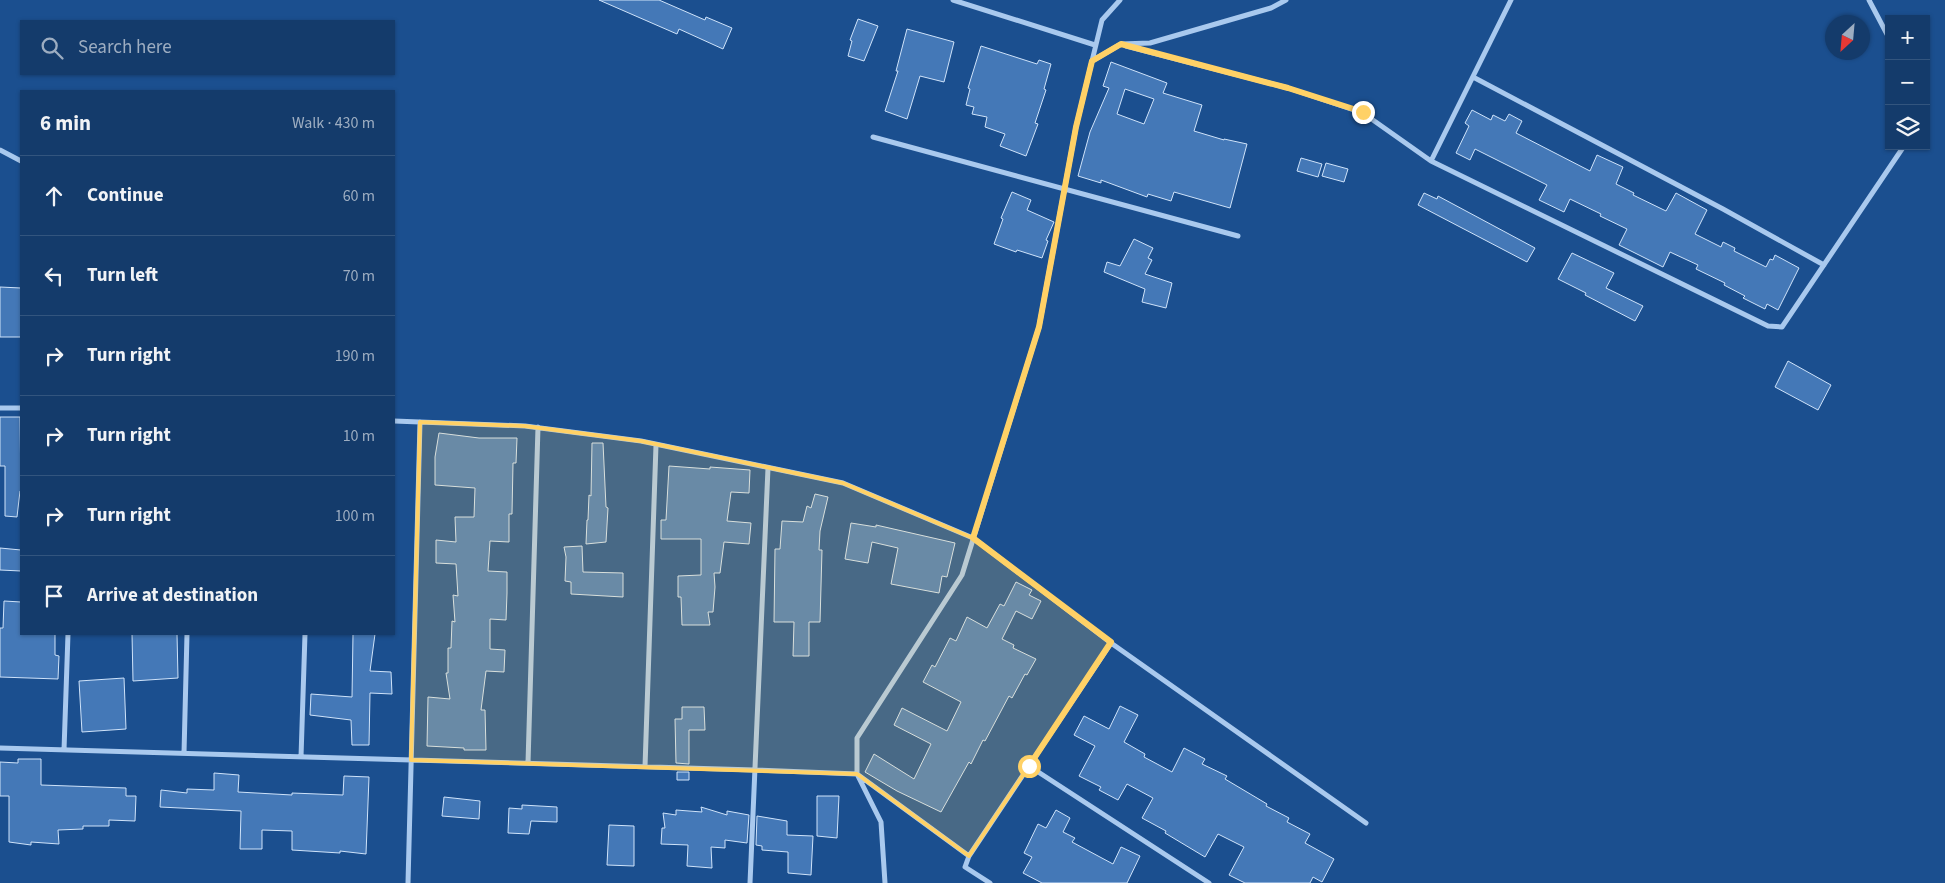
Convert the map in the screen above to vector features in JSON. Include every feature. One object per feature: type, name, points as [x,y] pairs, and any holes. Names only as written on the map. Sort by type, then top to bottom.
[{"type":"street","points":[[954,0],[1095,46]]},
{"type":"street","points":[[885,883],[881,822],[857,774],[857,738],[962,574],[1039,327],[1076,127],[1102,20],[1120,0]]},
{"type":"street","points":[[1092,61],[1121,44],[1150,43],[1271,8],[1286,0]]},
{"type":"street","points":[[1431,161],[1510,0]]},
{"type":"street","points":[[1869,0],[1885,30]]},
{"type":"street","points":[[1121,44],[1288,88],[1363,112],[1431,161],[1768,326],[1782,327],[1901,150]]},
{"type":"street","points":[[1473,76],[1723,209],[1824,266]]},
{"type":"street","points":[[873,137],[1238,236]]},
{"type":"street","points":[[0,150],[20,161]]},
{"type":"street","points":[[0,408],[20,408]]},
{"type":"street","points":[[395,421],[538,428],[656,445],[843,483],[973,538],[1111,642],[1366,823]]},
{"type":"street","points":[[408,883],[420,422]]},
{"type":"street","points":[[528,763],[538,428]]},
{"type":"street","points":[[644,767],[656,445]]},
{"type":"street","points":[[750,883],[768,468]]},
{"type":"street","points":[[64,750],[68,635]]},
{"type":"street","points":[[184,754],[188,635]]},
{"type":"street","points":[[301,757],[305,635]]},
{"type":"street","points":[[990,883],[965,867],[969,856],[1111,642]]},
{"type":"street","points":[[0,748],[857,774],[969,856]]},
{"type":"street","points":[[1029,766],[1209,883]]},
{"type":"highlighted area","points":[[420,422],[525,426],[641,441],[843,483],[973,538],[1111,643],[969,856],[857,774],[411,760]]},
{"type":"building","points":[[599,0],[659,0],[705,20],[706,17],[732,28],[723,49],[679,29],[677,34]]},
{"type":"building","points":[[858,19],[878,26],[864,61],[848,56],[852,41],[850,40]]},
{"type":"building","points":[[907,29],[954,42],[944,82],[920,76],[907,119],[885,111],[898,71],[896,71]]},
{"type":"building","points":[[981,46],[1037,64],[1039,60],[1051,64],[1044,89],[1046,90],[1035,123],[1038,124],[1026,156],[1000,146],[1005,134],[985,127],[987,117],[972,114],[974,107],[966,105],[970,89],[968,88]]},
{"type":"building","points":[[1111,62],[1167,83],[1163,93],[1202,105],[1194,131],[1224,140],[1247,144],[1230,208],[1174,192],[1171,201],[1148,194],[1147,197],[1101,180],[1101,183],[1078,176],[1090,132],[1109,88],[1103,86]],"holes":[[[1125,89],[1154,99],[1144,124],[1117,114]]]},
{"type":"building","points":[[1472,110],[1491,120],[1493,115],[1505,121],[1509,114],[1522,121],[1516,133],[1590,171],[1597,155],[1623,167],[1616,184],[1634,193],[1633,195],[1666,211],[1676,193],[1707,210],[1695,234],[1721,247],[1723,242],[1735,248],[1734,251],[1766,267],[1770,259],[1773,260],[1775,255],[1799,268],[1778,310],[1767,304],[1765,309],[1743,298],[1745,296],[1724,285],[1725,283],[1696,269],[1698,265],[1670,252],[1663,267],[1619,245],[1627,229],[1570,199],[1564,212],[1539,200],[1547,185],[1475,149],[1470,160],[1456,153],[1469,126],[1465,123]]},
{"type":"building","points":[[1301,158],[1322,164],[1318,177],[1297,171]]},
{"type":"building","points":[[1326,163],[1348,169],[1344,182],[1322,176]]},
{"type":"building","points":[[1012,192],[1031,200],[1027,210],[1054,222],[1046,240],[1048,241],[1042,258],[1017,250],[1016,252],[994,244],[1003,219],[1001,218]]},
{"type":"building","points":[[1424,193],[1437,199],[1438,196],[1535,248],[1527,262],[1418,205]]},
{"type":"building","points":[[1134,239],[1153,248],[1148,258],[1152,260],[1145,274],[1172,283],[1166,308],[1142,302],[1145,289],[1104,272],[1107,262],[1120,266]]},
{"type":"building","points":[[1572,253],[1614,273],[1606,288],[1643,306],[1635,321],[1558,279]]},
{"type":"building","points":[[0,287],[20,288],[20,337],[0,337]]},
{"type":"building","points":[[1788,361],[1831,385],[1818,410],[1775,387]]},
{"type":"building","points":[[0,417],[20,417],[20,491],[17,517],[5,516],[5,466],[0,466]]},
{"type":"building","points":[[439,433],[479,438],[517,438],[516,463],[513,463],[512,514],[509,514],[509,542],[490,541],[488,571],[507,572],[507,593],[506,620],[490,619],[490,649],[505,650],[504,672],[486,671],[481,710],[485,710],[486,750],[427,746],[428,697],[450,699],[446,673],[448,673],[448,648],[451,648],[452,621],[455,622],[453,595],[458,596],[456,564],[436,563],[436,540],[456,542],[455,517],[474,517],[475,488],[435,485],[435,457]]},
{"type":"building","points":[[592,443],[603,443],[606,507],[608,508],[606,542],[586,544],[589,495],[591,496]]},
{"type":"building","points":[[669,466],[750,470],[749,493],[731,492],[727,521],[751,523],[749,544],[724,542],[720,573],[714,573],[713,612],[708,612],[710,625],[682,625],[681,597],[678,597],[678,576],[701,575],[701,539],[661,539],[661,520],[666,520]]},
{"type":"building","points":[[815,494],[828,497],[820,531],[819,550],[822,550],[820,622],[809,622],[809,656],[793,656],[794,622],[774,622],[775,549],[780,549],[782,521],[803,522],[807,506],[811,508]]},
{"type":"building","points":[[851,523],[876,527],[876,525],[955,543],[947,577],[942,576],[939,593],[891,584],[898,548],[872,542],[868,563],[845,559]]},
{"type":"building","points":[[582,546],[583,572],[623,573],[623,597],[571,594],[571,582],[565,581],[566,557],[564,547]]},
{"type":"building","points":[[0,548],[20,550],[20,571],[0,570]]},
{"type":"building","points":[[1016,582],[1032,590],[1029,595],[1041,601],[1032,619],[1016,611],[1002,639],[1014,645],[1013,648],[1036,659],[1027,675],[1025,674],[1012,698],[1009,696],[985,741],[983,740],[971,764],[969,762],[941,812],[897,791],[865,772],[874,754],[914,779],[931,744],[894,725],[902,708],[947,731],[961,702],[923,682],[932,665],[935,667],[950,638],[956,641],[967,617],[987,628],[1000,604],[1004,606]]},
{"type":"building","points":[[4,601],[20,602],[20,635],[55,635],[55,655],[59,656],[58,679],[0,677],[0,628],[3,628]]},
{"type":"building","points":[[132,635],[177,635],[178,678],[133,681]]},
{"type":"building","points":[[353,635],[375,635],[370,671],[391,672],[392,694],[370,693],[369,745],[352,745],[351,720],[310,715],[311,694],[352,697]]},
{"type":"building","points":[[124,678],[126,729],[82,732],[79,681]]},
{"type":"building","points":[[1120,706],[1138,715],[1124,742],[1145,754],[1144,757],[1172,772],[1184,748],[1205,759],[1202,764],[1227,776],[1225,779],[1267,804],[1266,806],[1289,818],[1287,822],[1310,834],[1305,843],[1334,859],[1322,882],[1313,877],[1310,883],[1245,883],[1229,875],[1244,847],[1218,834],[1205,857],[1165,833],[1166,831],[1142,818],[1153,798],[1127,784],[1118,800],[1099,790],[1101,787],[1079,776],[1095,746],[1074,735],[1084,716],[1109,729]]},
{"type":"building","points":[[682,707],[704,707],[705,730],[689,730],[689,764],[676,763],[675,719],[682,719]]},
{"type":"building","points":[[18,759],[41,759],[41,785],[126,788],[126,796],[136,796],[135,821],[109,820],[109,826],[83,826],[83,829],[58,830],[59,844],[31,842],[31,845],[9,842],[9,796],[0,796],[0,762],[18,763]]},
{"type":"building","points":[[677,772],[689,772],[689,780],[677,780]]},
{"type":"building","points":[[214,773],[239,775],[238,792],[292,795],[292,793],[343,795],[344,776],[369,777],[366,854],[340,851],[340,853],[292,850],[292,831],[262,830],[262,849],[240,849],[241,811],[160,807],[161,790],[187,793],[187,789],[214,790]]},
{"type":"building","points":[[817,796],[839,796],[837,838],[817,836]]},
{"type":"building","points":[[444,797],[480,801],[479,819],[442,816]]},
{"type":"building","points":[[522,805],[557,807],[557,822],[531,821],[529,834],[508,833],[509,808],[522,809]]},
{"type":"building","points":[[701,807],[727,815],[727,811],[749,815],[747,843],[725,840],[725,848],[711,847],[712,868],[687,866],[688,845],[661,844],[662,828],[665,828],[663,813],[676,815],[676,810],[702,812]]},
{"type":"building","points":[[1056,810],[1070,818],[1063,832],[1075,838],[1072,842],[1113,864],[1121,847],[1140,856],[1127,883],[1042,883],[1023,873],[1032,857],[1024,853],[1038,824],[1046,828]]},
{"type":"building","points":[[757,816],[787,821],[787,835],[813,836],[811,875],[788,873],[788,852],[762,850],[762,846],[756,845]]},
{"type":"building","points":[[609,825],[634,826],[634,866],[607,865]]},
{"type":"route","points":[[1029,766],[1111,642],[973,538],[1039,327],[1076,127],[1092,61],[1121,44],[1288,88],[1363,112]]}]
